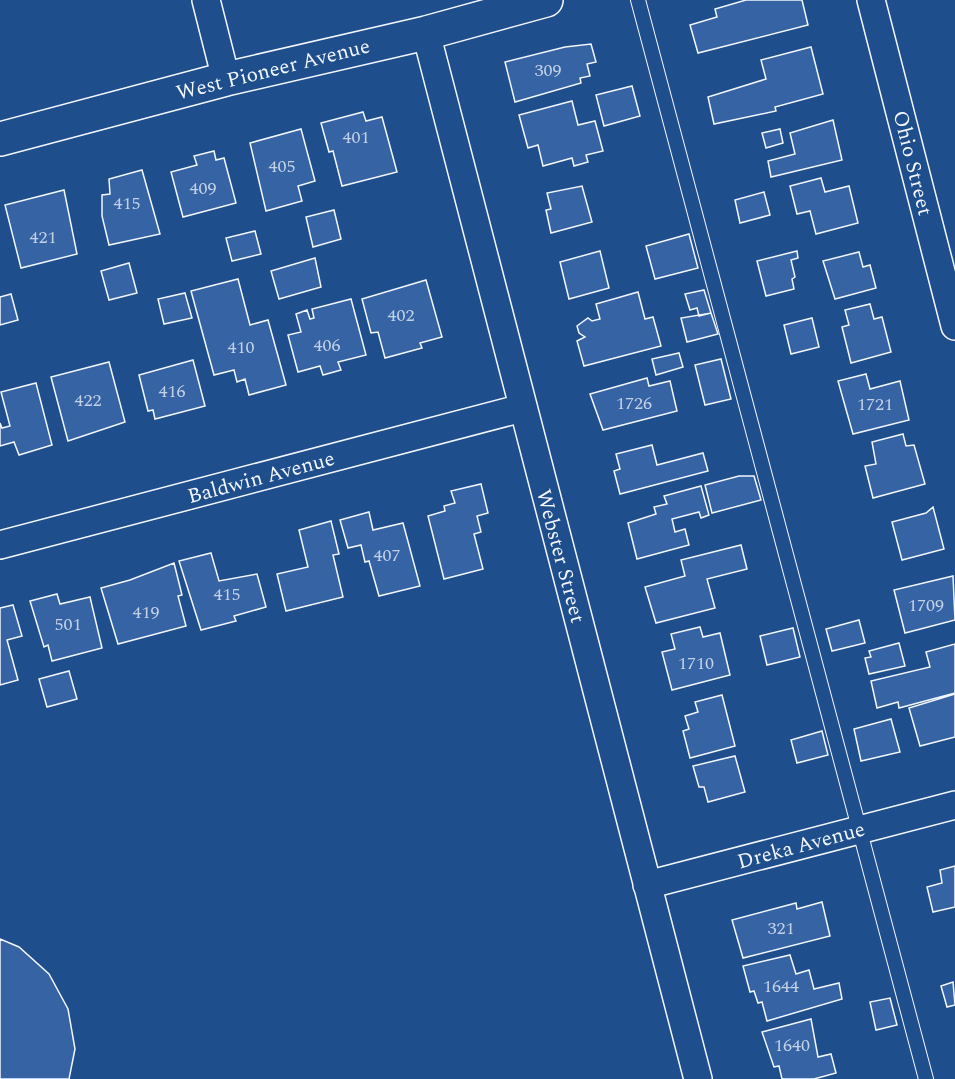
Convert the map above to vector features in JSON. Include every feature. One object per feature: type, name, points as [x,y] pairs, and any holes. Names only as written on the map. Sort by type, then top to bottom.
[{"type":"street","points":[[206,0],[226,79]]},
{"type":"street","name":"West Pioneer Avenue","points":[[0,139],[226,79],[426,33],[546,0]]},
{"type":"street","name":"Ohio Street","points":[[871,0],[955,326]]},
{"type":"street","name":"Webster Street","points":[[426,33],[698,1079]]},
{"type":"street","name":"Baldwin Avenue","points":[[0,545],[522,408]]},
{"type":"street","name":"Dreka Avenue","points":[[647,885],[955,805]]},
{"type":"lane","points":[[638,0],[926,1079]]},
{"type":"building","points":[[746,0],[802,0],[808,25],[698,53],[690,25],[717,17],[715,9]]},
{"type":"building","points":[[591,44],[596,62],[587,64],[590,76],[580,78],[581,83],[515,102],[505,62],[565,47]]},
{"type":"building","points":[[811,47],[823,94],[775,107],[776,111],[714,124],[708,97],[766,79],[761,60]]},
{"type":"building","points":[[632,86],[640,116],[604,126],[596,95]]},
{"type":"building","points":[[572,101],[578,125],[595,121],[603,151],[586,155],[588,162],[574,166],[572,158],[543,166],[538,145],[528,148],[519,115]]},
{"type":"building","points":[[363,112],[366,121],[382,117],[397,172],[342,186],[333,151],[329,152],[321,123]]},
{"type":"building","points":[[833,120],[842,160],[771,177],[768,161],[795,154],[790,133]]},
{"type":"building","points":[[301,129],[315,181],[298,186],[302,201],[266,211],[250,143]]},
{"type":"building","points":[[780,129],[783,143],[766,148],[762,133]]},
{"type":"building","points":[[214,151],[216,160],[224,158],[236,203],[183,217],[171,172],[197,165],[194,156]]},
{"type":"building","points":[[142,170],[160,234],[109,245],[102,216],[102,195],[110,194],[109,179]]},
{"type":"building","points":[[821,178],[825,192],[849,186],[858,223],[816,234],[810,211],[797,214],[790,186]]},
{"type":"building","points":[[582,186],[592,222],[551,233],[546,210],[551,209],[547,193]]},
{"type":"building","points":[[64,190],[77,254],[21,268],[5,205]]},
{"type":"building","points":[[764,192],[770,215],[740,223],[735,200]]},
{"type":"building","points":[[334,210],[341,239],[313,247],[306,217]]},
{"type":"building","points":[[255,231],[261,254],[232,261],[226,238]]},
{"type":"building","points":[[689,234],[698,268],[655,279],[646,246]]},
{"type":"building","points":[[600,251],[609,288],[569,299],[560,262]]},
{"type":"building","points":[[797,251],[798,258],[791,260],[795,277],[792,279],[794,289],[766,296],[757,261]]},
{"type":"building","points":[[859,252],[863,267],[870,265],[876,288],[835,299],[823,261]]},
{"type":"building","points":[[315,258],[321,287],[279,299],[271,271]]},
{"type":"building","points":[[129,263],[137,293],[109,300],[101,271]]},
{"type":"building","points":[[238,279],[250,325],[268,320],[286,385],[249,395],[245,379],[237,382],[234,370],[214,375],[191,291]]},
{"type":"building","points":[[426,280],[442,337],[420,343],[422,348],[385,358],[378,332],[371,333],[362,299]]},
{"type":"building","points":[[704,290],[711,313],[699,316],[697,308],[690,310],[685,294]]},
{"type":"building","points":[[638,292],[645,319],[653,317],[661,346],[584,366],[577,341],[585,337],[579,333],[577,326],[588,318],[592,321],[600,319],[596,304]]},
{"type":"building","points":[[185,293],[192,318],[164,324],[158,299]]},
{"type":"building","points":[[11,294],[18,320],[0,325],[0,297]]},
{"type":"building","points":[[351,299],[366,355],[338,362],[341,370],[323,375],[320,366],[298,372],[288,335],[301,332],[296,314],[307,310],[310,319],[314,318],[312,309]]},
{"type":"building","points":[[870,304],[874,319],[882,317],[891,352],[851,363],[842,327],[849,325],[845,310]]},
{"type":"building","points":[[711,313],[718,334],[687,342],[681,318]]},
{"type":"building","points":[[812,318],[819,347],[791,354],[784,325]]},
{"type":"building","points":[[679,353],[683,367],[656,375],[652,359]]},
{"type":"building","points":[[721,359],[731,399],[705,405],[695,365]]},
{"type":"building","points":[[193,360],[205,406],[155,419],[153,410],[148,411],[139,375]]},
{"type":"building","points":[[109,362],[125,422],[68,441],[51,377]]},
{"type":"building","points":[[866,374],[870,389],[900,381],[909,420],[853,434],[838,381]]},
{"type":"building","points":[[647,378],[649,386],[670,381],[677,411],[603,430],[590,394]]},
{"type":"building","points":[[36,383],[52,445],[19,455],[14,442],[0,446],[0,423],[2,428],[10,426],[1,392]]},
{"type":"building","points":[[903,434],[906,446],[914,445],[925,484],[873,498],[865,466],[876,464],[872,442]]},
{"type":"building","points":[[652,445],[657,465],[703,453],[708,471],[620,494],[614,471],[620,469],[616,454]]},
{"type":"building","points":[[739,476],[754,476],[761,500],[712,513],[705,485]]},
{"type":"building","points":[[481,484],[488,513],[477,516],[481,532],[474,534],[483,569],[444,579],[428,516],[445,511],[444,506],[455,503],[451,491]]},
{"type":"building","points":[[701,486],[709,515],[701,518],[699,512],[672,519],[675,532],[685,529],[689,545],[637,559],[628,523],[656,514],[654,507],[667,504],[664,496]]},
{"type":"building","points":[[933,507],[944,549],[902,560],[892,522],[926,513]]},
{"type":"building","points":[[369,512],[373,530],[403,523],[420,586],[379,596],[369,561],[365,562],[361,545],[348,548],[340,520]]},
{"type":"building","points":[[331,521],[339,554],[333,555],[343,597],[286,611],[277,574],[308,567],[299,530]]},
{"type":"building","points":[[741,545],[747,569],[707,579],[715,608],[656,623],[645,587],[685,576],[681,560]]},
{"type":"building","points":[[211,553],[219,581],[257,574],[266,607],[234,616],[236,621],[201,630],[179,561]]},
{"type":"building","points":[[174,563],[182,595],[178,596],[186,626],[118,644],[101,588],[130,580]]},
{"type":"building","points":[[953,576],[955,620],[905,633],[894,590]]},
{"type":"building","points":[[57,594],[60,604],[90,597],[102,648],[52,661],[48,645],[44,647],[30,601]]},
{"type":"building","points":[[13,605],[22,636],[7,640],[18,680],[0,685],[0,608]]},
{"type":"building","points":[[859,620],[865,643],[832,651],[826,629]]},
{"type":"building","points":[[700,627],[703,637],[720,633],[730,675],[672,690],[662,652],[675,649],[671,634]]},
{"type":"building","points":[[793,628],[800,657],[767,665],[760,636]]},
{"type":"building","points":[[899,643],[905,666],[869,674],[865,658],[871,657],[869,651]]},
{"type":"building","points":[[955,644],[955,693],[899,708],[898,702],[877,708],[871,681],[930,667],[926,652]]},
{"type":"building","points":[[69,671],[77,699],[47,707],[39,679]]},
{"type":"building","points":[[955,694],[955,737],[920,746],[909,708]]},
{"type":"building","points":[[722,695],[735,746],[690,758],[683,731],[689,729],[685,716],[698,712],[695,702]]},
{"type":"building","points":[[891,719],[900,752],[861,761],[854,729]]},
{"type":"building","points":[[822,731],[828,755],[797,763],[791,740]]},
{"type":"building","points":[[735,756],[745,792],[708,802],[704,787],[699,787],[693,766]]},
{"type":"building","points":[[955,866],[955,907],[933,912],[927,887],[942,883],[940,870]]},
{"type":"building","points":[[822,902],[830,936],[743,958],[732,920],[796,903],[797,909]]},
{"type":"building","points":[[0,939],[19,947],[49,974],[68,1009],[75,1049],[69,1079],[0,1079]]},
{"type":"building","points":[[790,955],[796,974],[809,970],[814,989],[839,983],[842,999],[767,1021],[762,1002],[758,1003],[754,991],[750,992],[743,966]]},
{"type":"building","points":[[953,982],[955,1005],[947,1007],[941,986]]},
{"type":"building","points":[[890,998],[897,1025],[876,1030],[870,1002]]},
{"type":"building","points":[[811,1019],[818,1057],[831,1054],[836,1073],[814,1079],[782,1079],[779,1066],[774,1067],[762,1032]]}]
